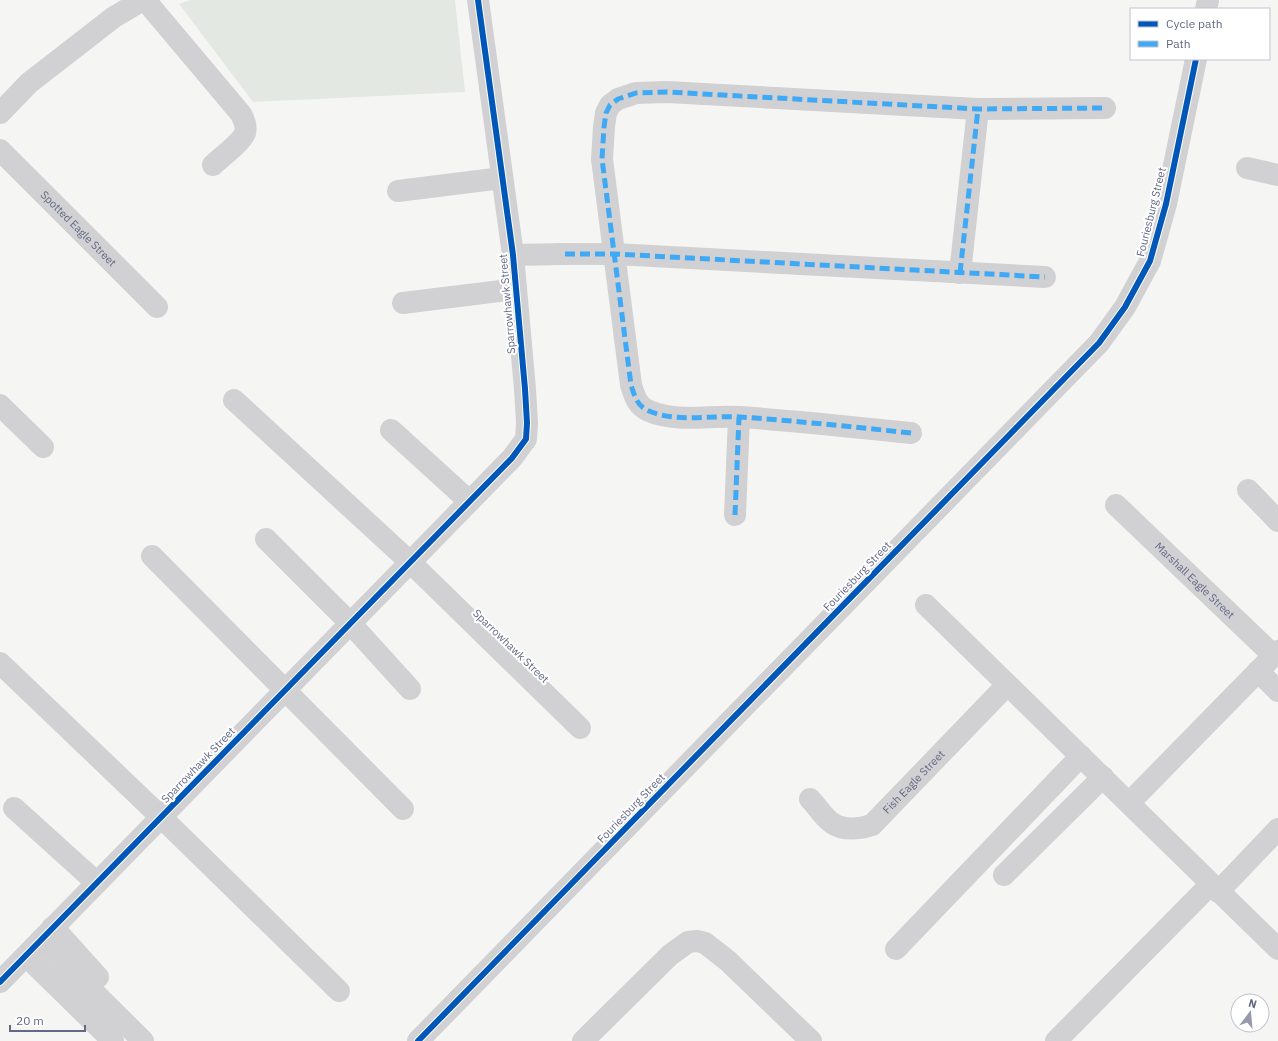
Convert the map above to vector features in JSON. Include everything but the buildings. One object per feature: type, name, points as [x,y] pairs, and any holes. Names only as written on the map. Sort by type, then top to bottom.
[{"type":"street","points":[[0,113],[28,83],[111,8],[144,0],[241,114],[244,121],[246,127],[241,139],[213,164]]},
{"type":"street","name":"Sparrowhawk Street","points":[[0,982],[468,501],[512,458],[526,439],[527,423],[525,389],[513,255],[478,0]]},
{"type":"street","name":"Fouriesburg Street","points":[[418,1041],[1099,343],[1125,307],[1150,261],[1166,204],[1196,60]]},
{"type":"street","points":[[911,433],[739,417],[666,416],[641,407],[636,401],[631,385],[602,159],[606,112],[610,105],[618,99],[628,95],[644,92],[667,92],[978,109],[1105,108]]},
{"type":"street","points":[[960,273],[978,109]]},
{"type":"street","name":"Spotted Eagle Street","points":[[0,150],[157,307]]},
{"type":"street","points":[[1247,168],[1278,175]]},
{"type":"street","points":[[398,191],[502,178]]},
{"type":"street","points":[[513,255],[615,254],[1045,277]]},
{"type":"street","points":[[403,303],[516,289]]},
{"type":"street","name":"Sparrowhawk Street","points":[[234,400],[410,562],[580,728]]},
{"type":"street","points":[[0,405],[43,447]]},
{"type":"street","points":[[735,515],[739,417]]},
{"type":"street","points":[[391,430],[468,501]]},
{"type":"street","points":[[1248,490],[1278,521]]},
{"type":"street","name":"Marshall Eagle Street","points":[[1116,505],[1276,654],[1129,803]]},
{"type":"street","points":[[266,539],[350,623],[410,689]]},
{"type":"street","points":[[152,556],[403,809]]},
{"type":"street","points":[[926,605],[1278,949]]},
{"type":"street","name":"Sparrowhawk Street","points":[[0,663],[161,817],[339,991]]},
{"type":"street","points":[[1258,672],[1278,691]]},
{"type":"street","name":"Fish Eagle Street","points":[[810,799],[832,823],[850,828],[863,828],[872,825],[1007,685]]},
{"type":"street","points":[[896,949],[1081,756]]},
{"type":"street","points":[[1004,875],[1103,778]]},
{"type":"street","points":[[14,808],[96,883]]},
{"type":"street","points":[[1056,1041],[1214,888],[1278,829]]},
{"type":"street","points":[[47,934],[121,1003]]},
{"type":"street","points":[[47,934],[143,1041]]},
{"type":"street","points":[[583,1041],[670,955],[688,942],[697,941],[705,943],[728,961],[811,1041]]},
{"type":"street","points":[[26,956],[113,1041]]},
{"type":"shaded area","points":[[190,0],[455,0],[465,92],[253,102],[179,4]]},
{"type":"marked path","points":[[911,433],[740,417],[671,417],[649,411],[639,404],[631,385],[602,159],[606,113],[610,105],[618,99],[636,93],[667,92],[978,109],[1105,108]]},
{"type":"marked path","points":[[960,273],[978,109]]},
{"type":"marked path","points":[[565,254],[615,254],[1045,277]]},
{"type":"marked path","points":[[735,515],[739,417]]},
{"type":"cycle path","points":[[0,982],[512,458],[526,439],[527,423],[525,389],[513,255],[478,0]]},
{"type":"cycle path","points":[[418,1041],[1099,343],[1125,307],[1150,261],[1166,204],[1196,60]]}]
